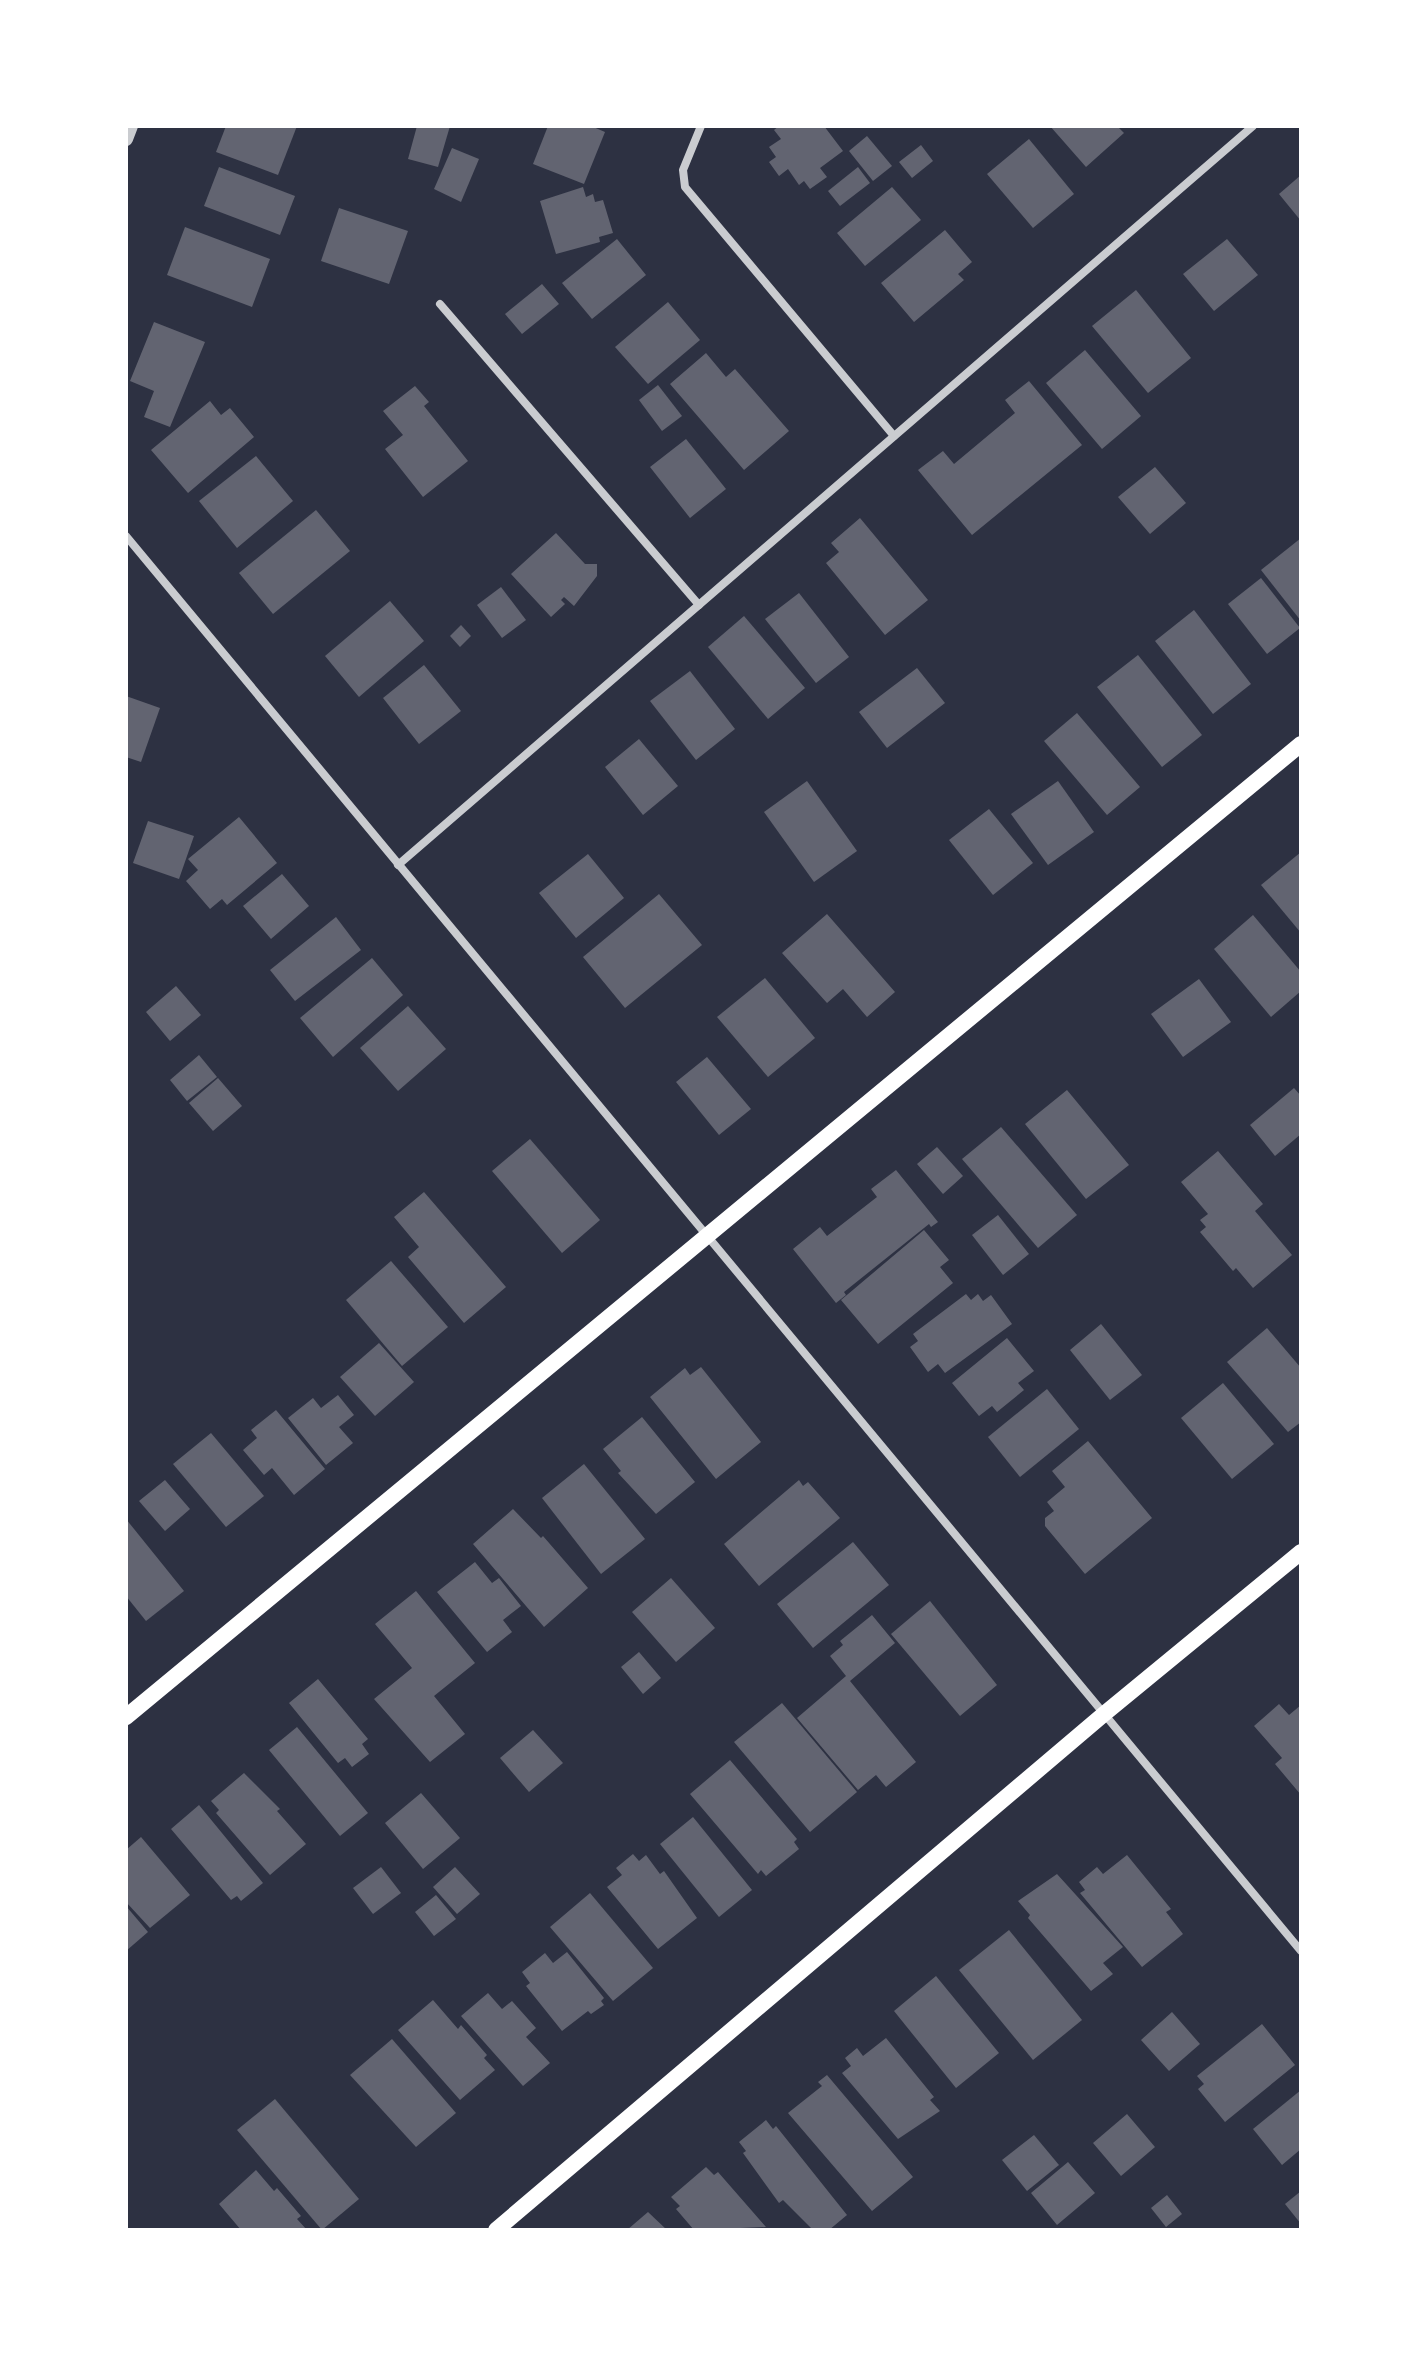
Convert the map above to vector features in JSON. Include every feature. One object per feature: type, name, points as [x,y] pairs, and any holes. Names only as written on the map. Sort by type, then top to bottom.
[{"type":"main road","points":[[126,1717],[1301,744]]},
{"type":"main road","points":[[496,2230],[1104,1714],[1301,1552]]},
{"type":"street","points":[[126,139],[131,126]]},
{"type":"street","points":[[701,126],[683,170],[685,187],[894,436]]},
{"type":"street","points":[[398,865],[1253,126]]},
{"type":"street","points":[[440,304],[699,605]]},
{"type":"street","points":[[126,536],[1301,1951]]},
{"type":"building","points":[[226,126],[297,126],[278,175],[216,152]]},
{"type":"building","points":[[417,126],[450,126],[438,167],[408,159]]},
{"type":"building","points":[[548,126],[591,126],[605,132],[584,184],[533,164]]},
{"type":"building","points":[[779,126],[824,126],[843,151],[820,168],[827,177],[810,189],[804,181],[799,185],[788,169],[779,176],[769,162],[776,157],[769,147],[781,139],[774,130]]},
{"type":"building","points":[[1050,126],[1117,126],[1124,133],[1086,167]]},
{"type":"building","points":[[867,136],[892,166],[873,181],[849,151]]},
{"type":"building","points":[[1029,139],[1074,194],[1033,228],[987,174]]},
{"type":"building","points":[[921,145],[933,161],[912,178],[899,162]]},
{"type":"building","points":[[452,148],[479,159],[461,202],[434,189]]},
{"type":"building","points":[[219,167],[295,196],[280,235],[204,206]]},
{"type":"building","points":[[858,167],[870,183],[840,206],[828,191]]},
{"type":"building","points":[[1301,175],[1301,221],[1279,194]]},
{"type":"building","points":[[583,187],[586,197],[593,194],[595,202],[603,200],[613,233],[599,237],[600,242],[556,254],[540,201]]},
{"type":"building","points":[[892,187],[921,220],[865,266],[837,233]]},
{"type":"building","points":[[339,208],[408,231],[389,284],[321,261]]},
{"type":"building","points":[[185,227],[270,259],[252,307],[167,275]]},
{"type":"building","points":[[945,230],[972,262],[958,274],[964,280],[914,322],[881,283]]},
{"type":"building","points":[[617,239],[646,275],[592,319],[562,283]]},
{"type":"building","points":[[1227,239],[1258,275],[1214,311],[1183,274]]},
{"type":"building","points":[[542,284],[559,304],[522,334],[505,314]]},
{"type":"building","points":[[1136,290],[1191,358],[1148,393],[1092,326]]},
{"type":"building","points":[[668,302],[700,340],[648,384],[615,347]]},
{"type":"building","points":[[154,322],[205,342],[170,427],[144,417],[154,391],[130,381]]},
{"type":"building","points":[[1085,350],[1141,416],[1102,449],[1046,383]]},
{"type":"building","points":[[706,353],[726,377],[735,369],[789,431],[744,470],[670,384]]},
{"type":"building","points":[[1029,381],[1082,445],[972,535],[918,470],[943,451],[954,464],[1015,413],[1005,400]]},
{"type":"building","points":[[658,385],[682,416],[662,431],[639,400]]},
{"type":"building","points":[[415,386],[429,402],[424,406],[468,461],[423,497],[385,449],[403,435],[383,411]]},
{"type":"building","points":[[210,401],[221,415],[230,408],[254,437],[188,493],[151,450]]},
{"type":"building","points":[[686,439],[726,489],[690,518],[650,467]]},
{"type":"building","points":[[256,456],[293,501],[237,548],[199,501]]},
{"type":"building","points":[[1155,467],[1186,503],[1150,534],[1118,497]]},
{"type":"building","points":[[316,510],[350,551],[273,614],[239,573]]},
{"type":"building","points":[[860,518],[928,600],[885,635],[826,563],[839,552],[831,543]]},
{"type":"building","points":[[556,533],[585,564],[597,564],[597,576],[574,606],[564,597],[561,600],[565,604],[551,617],[511,574]]},
{"type":"building","points":[[1301,538],[1301,621],[1261,570]]},
{"type":"building","points":[[1261,578],[1300,628],[1267,654],[1228,604]]},
{"type":"building","points":[[501,587],[526,620],[502,638],[477,605]]},
{"type":"building","points":[[799,593],[849,657],[816,683],[765,619]]},
{"type":"building","points":[[390,601],[424,641],[359,697],[325,656]]},
{"type":"building","points":[[1194,610],[1251,684],[1213,714],[1155,641]]},
{"type":"building","points":[[744,616],[805,688],[768,719],[708,647]]},
{"type":"building","points":[[461,625],[471,636],[460,647],[450,636]]},
{"type":"building","points":[[1138,655],[1202,735],[1162,767],[1097,687]]},
{"type":"building","points":[[424,665],[461,711],[419,744],[383,698]]},
{"type":"building","points":[[917,668],[945,703],[887,748],[859,712]]},
{"type":"building","points":[[690,671],[735,729],[696,760],[650,701]]},
{"type":"building","points":[[126,696],[160,708],[141,762],[126,757]]},
{"type":"building","points":[[1077,713],[1140,787],[1107,815],[1044,741]]},
{"type":"building","points":[[639,739],[678,786],[643,815],[605,767]]},
{"type":"building","points":[[807,781],[857,851],[814,882],[764,812]]},
{"type":"building","points":[[1058,781],[1094,832],[1048,865],[1011,814]]},
{"type":"building","points":[[989,809],[1033,863],[993,895],[949,840]]},
{"type":"building","points":[[239,817],[277,863],[227,905],[222,899],[210,909],[186,881],[198,870],[188,859]]},
{"type":"building","points":[[148,821],[194,836],[179,879],[133,863]]},
{"type":"building","points":[[1301,852],[1301,933],[1261,885]]},
{"type":"building","points":[[588,854],[624,898],[576,938],[539,893]]},
{"type":"building","points":[[282,874],[309,906],[271,939],[243,906]]},
{"type":"building","points":[[659,894],[702,945],[625,1008],[583,957]]},
{"type":"building","points":[[827,914],[895,992],[867,1017],[843,989],[827,1003],[782,953]]},
{"type":"building","points":[[1253,915],[1301,972],[1301,991],[1271,1017],[1214,949]]},
{"type":"building","points":[[336,917],[361,950],[295,1001],[270,970]]},
{"type":"building","points":[[372,958],[403,995],[333,1057],[300,1018]]},
{"type":"building","points":[[765,978],[815,1038],[768,1077],[717,1017]]},
{"type":"building","points":[[1199,979],[1231,1022],[1183,1057],[1151,1014]]},
{"type":"building","points":[[176,986],[201,1015],[170,1041],[146,1012]]},
{"type":"building","points":[[408,1006],[446,1049],[398,1091],[360,1048]]},
{"type":"building","points":[[199,1055],[217,1077],[187,1101],[170,1080]]},
{"type":"building","points":[[707,1057],[751,1109],[719,1135],[676,1082]]},
{"type":"building","points":[[218,1078],[242,1106],[213,1131],[189,1103]]},
{"type":"building","points":[[1294,1088],[1301,1096],[1301,1134],[1275,1156],[1250,1125]]},
{"type":"building","points":[[1067,1090],[1129,1165],[1086,1199],[1025,1124]]},
{"type":"building","points":[[1001,1127],[1077,1215],[1038,1248],[962,1159]]},
{"type":"building","points":[[530,1139],[600,1220],[562,1253],[492,1171]]},
{"type":"building","points":[[937,1147],[963,1176],[943,1194],[917,1164]]},
{"type":"building","points":[[1218,1151],[1263,1204],[1255,1211],[1292,1255],[1253,1288],[1236,1268],[1233,1271],[1200,1232],[1206,1227],[1200,1220],[1208,1214],[1181,1182]]},
{"type":"building","points":[[896,1170],[938,1222],[931,1227],[929,1224],[844,1292],[846,1295],[836,1303],[793,1249],[820,1227],[827,1236],[877,1197],[871,1189]]},
{"type":"building","points":[[424,1192],[506,1287],[464,1323],[408,1257],[419,1247],[394,1217]]},
{"type":"building","points":[[998,1215],[1029,1254],[1003,1275],[972,1235]]},
{"type":"building","points":[[924,1230],[949,1260],[940,1267],[953,1283],[878,1344],[841,1300]]},
{"type":"building","points":[[391,1261],[448,1327],[402,1366],[346,1300]]},
{"type":"building","points":[[966,1294],[971,1300],[978,1294],[983,1301],[991,1295],[1012,1324],[945,1373],[938,1364],[928,1372],[910,1347],[918,1341],[913,1334]]},
{"type":"building","points":[[1101,1324],[1142,1375],[1110,1400],[1070,1350]]},
{"type":"building","points":[[1267,1328],[1301,1368],[1301,1422],[1288,1432],[1227,1362]]},
{"type":"building","points":[[1007,1338],[1034,1371],[1018,1383],[1024,1390],[997,1412],[992,1406],[979,1416],[952,1383]]},
{"type":"building","points":[[379,1343],[414,1382],[375,1416],[340,1377]]},
{"type":"building","points":[[701,1367],[761,1442],[716,1479],[650,1397],[685,1368],[690,1375]]},
{"type":"building","points":[[1223,1383],[1274,1444],[1232,1479],[1181,1418]]},
{"type":"building","points":[[1047,1389],[1079,1429],[1020,1477],[988,1437]]},
{"type":"building","points":[[338,1395],[354,1415],[339,1427],[353,1443],[326,1465],[288,1418],[313,1398],[321,1408]]},
{"type":"building","points":[[276,1410],[325,1469],[294,1495],[272,1468],[264,1475],[243,1450],[257,1438],[251,1430]]},
{"type":"building","points":[[642,1417],[695,1482],[656,1514],[618,1473],[621,1471],[603,1449]]},
{"type":"building","points":[[211,1433],[264,1496],[226,1527],[173,1464]]},
{"type":"building","points":[[1088,1441],[1152,1518],[1085,1574],[1045,1526],[1045,1518],[1054,1511],[1047,1502],[1065,1487],[1052,1471]]},
{"type":"building","points":[[584,1464],[645,1539],[601,1574],[542,1498]]},
{"type":"building","points":[[165,1480],[190,1509],[165,1531],[139,1501]]},
{"type":"building","points":[[799,1480],[803,1486],[808,1482],[840,1518],[759,1586],[724,1544]]},
{"type":"building","points":[[513,1509],[541,1538],[543,1536],[588,1588],[544,1627],[473,1544]]},
{"type":"building","points":[[126,1519],[184,1591],[146,1621],[126,1596]]},
{"type":"building","points":[[853,1542],[889,1585],[813,1648],[777,1604]]},
{"type":"building","points":[[475,1562],[492,1583],[499,1578],[521,1606],[503,1620],[512,1632],[487,1652],[437,1592]]},
{"type":"building","points":[[671,1578],[715,1628],[676,1662],[632,1612]]},
{"type":"building","points":[[416,1591],[475,1663],[434,1696],[465,1734],[430,1762],[374,1699],[412,1668],[375,1624]]},
{"type":"building","points":[[930,1601],[997,1685],[960,1716],[891,1634]]},
{"type":"building","points":[[872,1615],[895,1643],[850,1681],[916,1762],[886,1787],[876,1775],[858,1790],[797,1718],[846,1676],[830,1656],[843,1645],[840,1641]]},
{"type":"building","points":[[639,1652],[661,1678],[643,1694],[621,1667]]},
{"type":"building","points":[[318,1679],[368,1739],[362,1744],[369,1754],[352,1767],[345,1758],[338,1763],[289,1703]]},
{"type":"building","points":[[782,1703],[857,1792],[810,1832],[734,1742]]},
{"type":"building","points":[[1279,1704],[1289,1715],[1301,1705],[1301,1795],[1275,1764],[1282,1758],[1254,1726]]},
{"type":"building","points":[[297,1727],[368,1813],[340,1836],[269,1750]]},
{"type":"building","points":[[533,1730],[563,1763],[529,1792],[500,1758]]},
{"type":"building","points":[[730,1760],[797,1839],[794,1842],[799,1849],[766,1876],[761,1870],[758,1874],[690,1794]]},
{"type":"building","points":[[244,1773],[280,1809],[277,1811],[306,1844],[270,1875],[216,1813],[219,1810],[211,1801]]},
{"type":"building","points":[[421,1793],[460,1838],[423,1869],[385,1823]]},
{"type":"building","points":[[199,1805],[263,1883],[241,1901],[237,1896],[231,1900],[171,1829]]},
{"type":"building","points":[[693,1817],[752,1890],[719,1917],[660,1844]]},
{"type":"building","points":[[141,1837],[190,1895],[150,1928],[126,1902],[126,1850]]},
{"type":"building","points":[[633,1854],[639,1861],[646,1855],[660,1874],[664,1871],[697,1918],[658,1949],[607,1887],[622,1875],[616,1868]]},
{"type":"building","points":[[1127,1855],[1171,1909],[1166,1912],[1183,1934],[1142,1967],[1080,1893],[1085,1890],[1079,1882],[1097,1867],[1103,1874]]},
{"type":"building","points":[[381,1867],[401,1893],[373,1914],[353,1888]]},
{"type":"building","points":[[455,1867],[480,1894],[457,1914],[433,1887]]},
{"type":"building","points":[[1057,1874],[1123,1947],[1103,1963],[1113,1974],[1091,1991],[1028,1918],[1030,1915],[1018,1901]]},
{"type":"building","points":[[590,1893],[653,1968],[613,2001],[550,1927]]},
{"type":"building","points":[[436,1895],[456,1919],[434,1936],[415,1912]]},
{"type":"building","points":[[126,1906],[148,1932],[126,1951]]},
{"type":"building","points":[[1009,1930],[1082,2020],[1033,2060],[959,1970]]},
{"type":"building","points":[[567,1952],[604,1998],[601,2001],[604,2005],[591,2014],[588,2011],[562,2031],[526,1986],[530,1983],[522,1972],[545,1953],[553,1963]]},
{"type":"building","points":[[936,1976],[999,2053],[956,2088],[894,2011]]},
{"type":"building","points":[[488,1993],[502,2009],[512,2001],[536,2028],[526,2037],[550,2063],[523,2086],[461,2016]]},
{"type":"building","points":[[433,2000],[458,2029],[461,2025],[487,2055],[484,2058],[495,2070],[460,2100],[398,2030]]},
{"type":"building","points":[[1172,2012],[1200,2044],[1169,2071],[1141,2040]]},
{"type":"building","points":[[1262,2024],[1295,2065],[1225,2122],[1198,2089],[1204,2084],[1197,2076]]},
{"type":"building","points":[[886,2038],[934,2097],[930,2100],[940,2111],[898,2139],[842,2073],[851,2066],[845,2058],[857,2048],[863,2056]]},
{"type":"building","points":[[392,2039],[456,2113],[416,2147],[350,2075]]},
{"type":"building","points":[[827,2075],[913,2177],[872,2211],[788,2113],[822,2086],[818,2082]]},
{"type":"building","points":[[1301,2090],[1301,2149],[1282,2165],[1253,2129]]},
{"type":"building","points":[[275,2099],[359,2199],[322,2230],[237,2130]]},
{"type":"building","points":[[1127,2114],[1155,2147],[1121,2176],[1093,2143]]},
{"type":"building","points":[[766,2120],[773,2129],[776,2126],[847,2215],[829,2230],[813,2230],[783,2200],[779,2203],[743,2153],[746,2151],[739,2142]]},
{"type":"building","points":[[1034,2135],[1059,2165],[1027,2191],[1002,2160]]},
{"type":"building","points":[[1068,2162],[1095,2193],[1057,2225],[1031,2193]]},
{"type":"building","points":[[706,2167],[714,2175],[718,2172],[766,2227],[694,2230],[676,2209],[680,2206],[671,2197]]},
{"type":"building","points":[[256,2170],[274,2191],[277,2188],[301,2216],[297,2219],[307,2230],[241,2230],[219,2204]]},
{"type":"building","points":[[1301,2191],[1301,2224],[1285,2204]]},
{"type":"building","points":[[1167,2195],[1182,2214],[1166,2227],[1151,2208]]},
{"type":"building","points":[[648,2212],[667,2230],[627,2230]]}]
